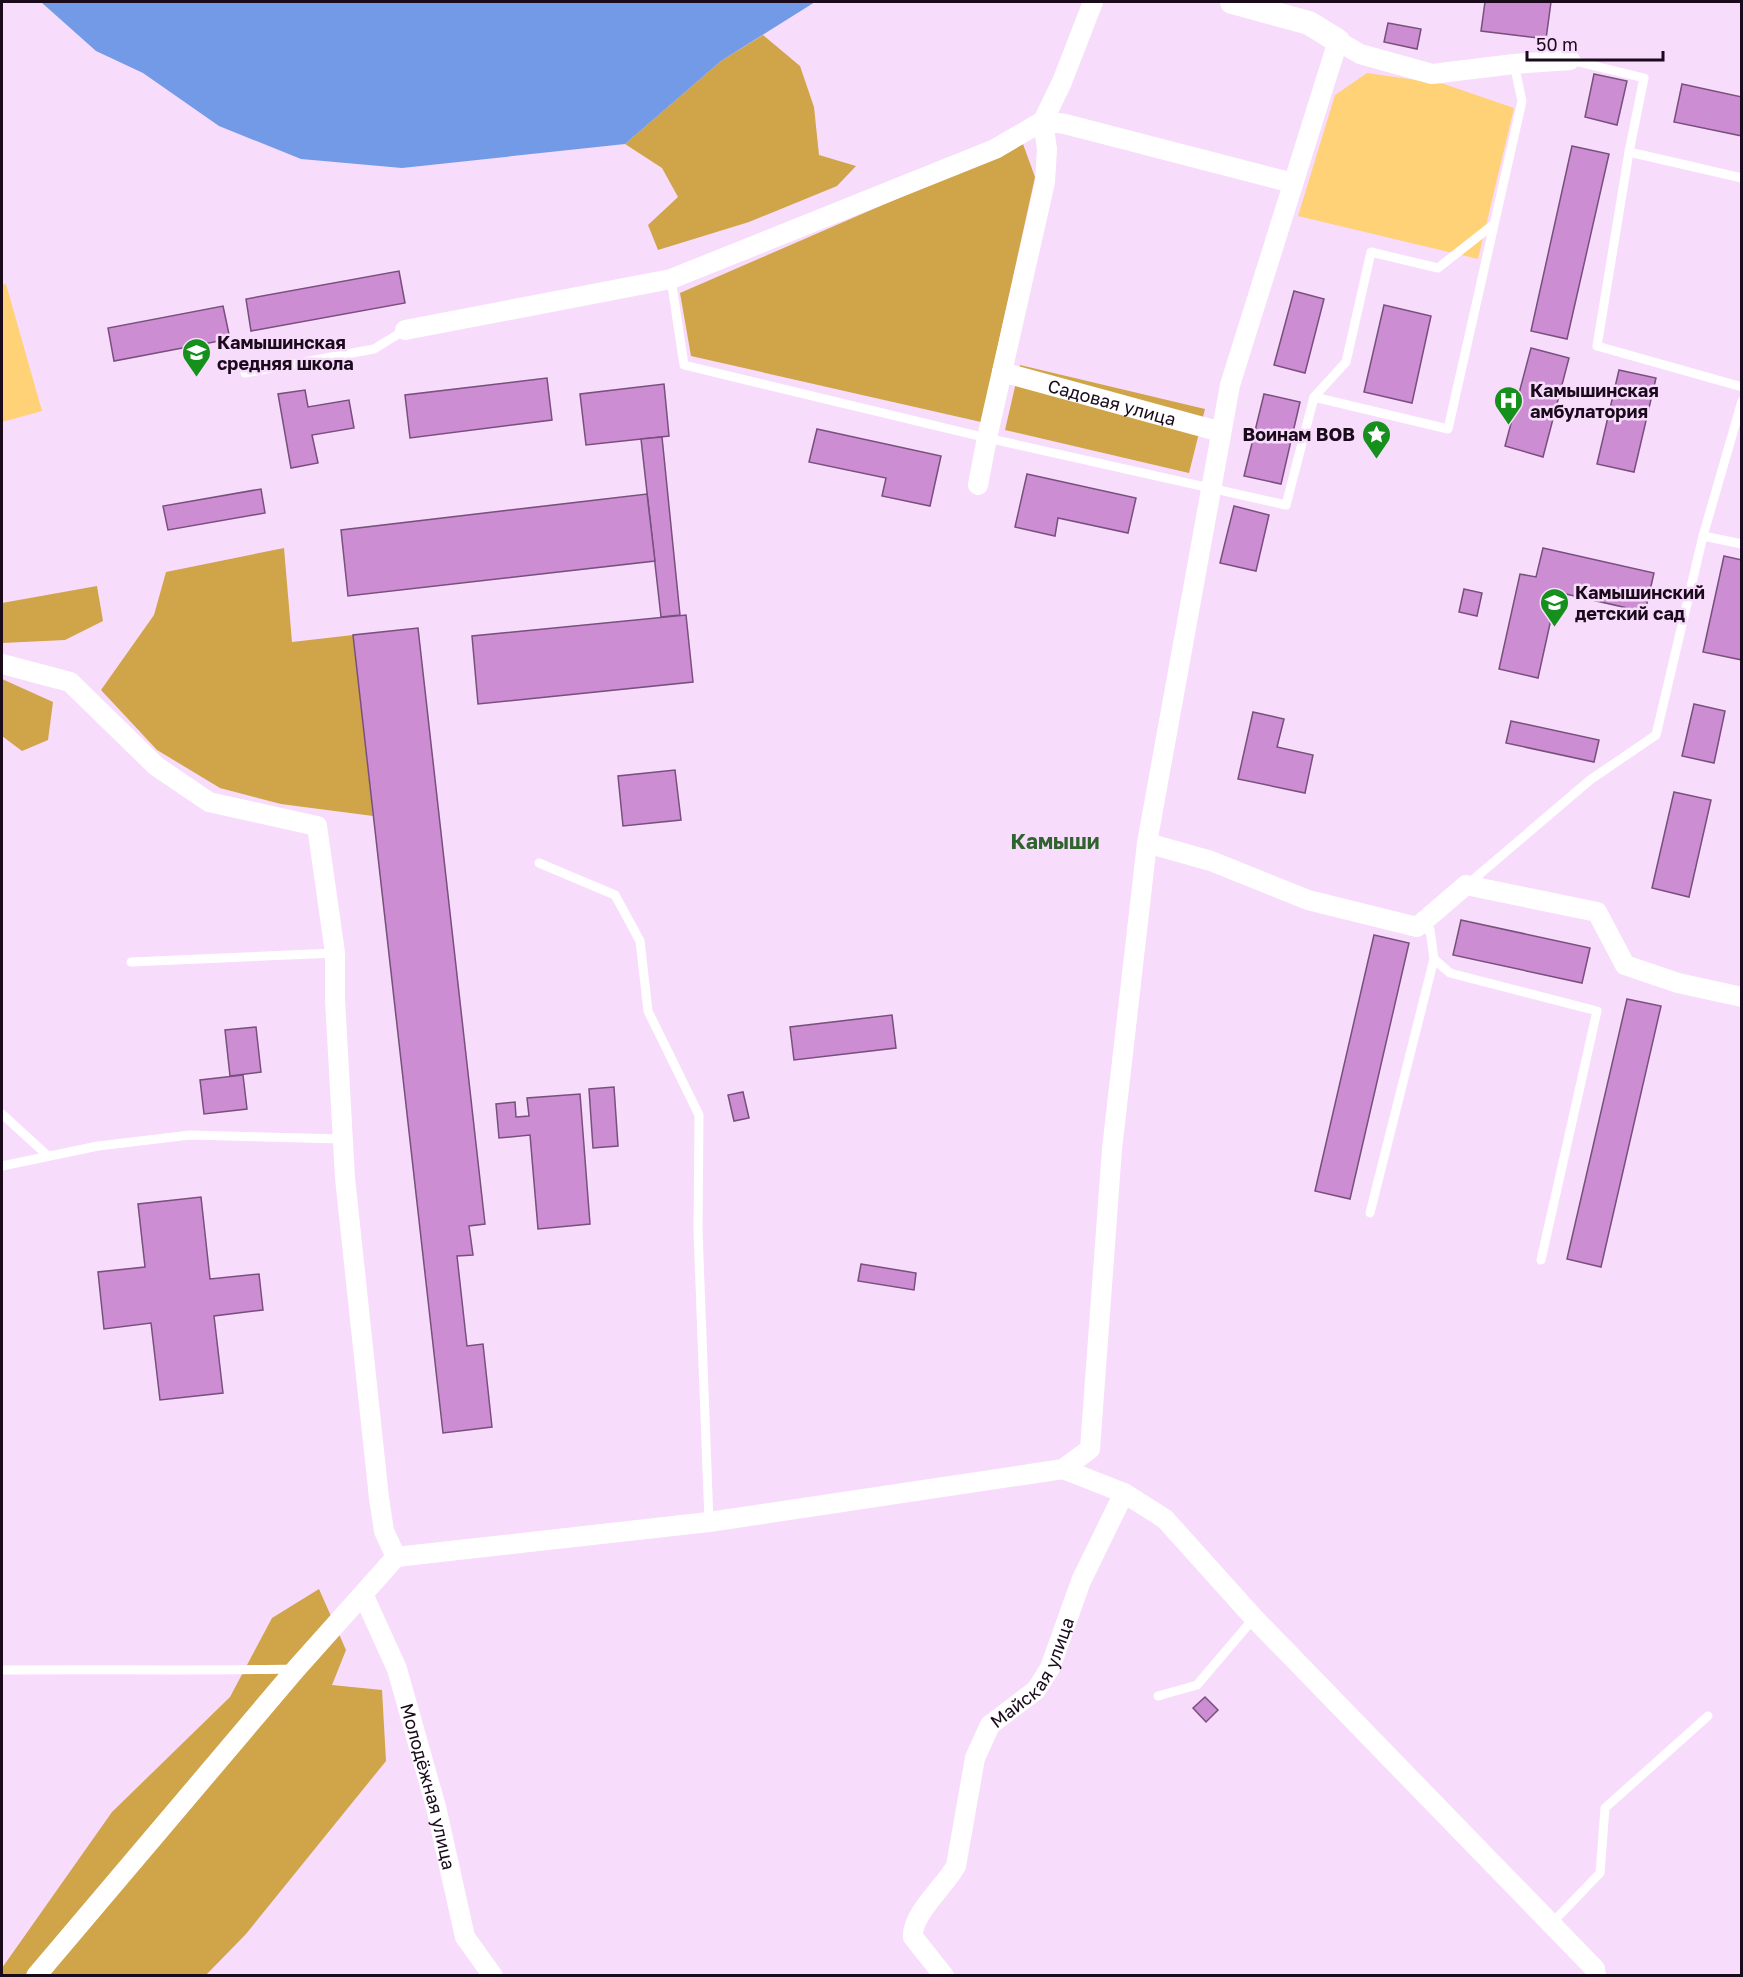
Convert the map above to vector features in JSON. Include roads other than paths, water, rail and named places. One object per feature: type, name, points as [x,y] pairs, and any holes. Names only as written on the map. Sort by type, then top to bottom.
[{"type":"street","points":[[405,330],[671,279],[995,149],[1043,121],[1062,82],[1093,2]]},
{"type":"street","points":[[1232,2],[1309,24],[1360,54],[1432,74],[1570,60]]},
{"type":"street","points":[[1063,1470],[1090,1449],[1112,1149],[1147,843],[1230,385],[1338,41]]},
{"type":"street","points":[[1043,121],[1065,124],[1293,183]]},
{"type":"street","points":[[978,485],[1045,182],[1047,149],[1043,121]]},
{"type":"street","name":"Садовая улица","points":[[1002,372],[1221,432]]},
{"type":"street","points":[[2,664],[70,682],[156,766],[209,802],[317,826],[335,953],[334,999],[345,1178],[379,1498],[384,1531],[396,1557]]},
{"type":"street","points":[[1147,843],[1211,861],[1308,900],[1417,927],[1466,885],[1597,912],[1625,965],[1678,983],[1742,997]]},
{"type":"street","points":[[36,1976],[296,1669],[396,1557],[709,1522],[1063,1470],[1124,1493],[1165,1519],[1254,1618],[1595,1969],[1596,1976]]},
{"type":"street","name":"Майская улица","points":[[944,1976],[913,1937],[913,1930],[916,1920],[950,1878],[956,1866],[975,1758],[990,1725],[1036,1690],[1050,1668],[1081,1581],[1124,1493]]},
{"type":"street","name":"Молодёжная улица","points":[[363,1594],[397,1669],[436,1807],[465,1937],[493,1976]]},
{"type":"lane","points":[[1570,60],[1644,78],[1629,152],[1597,346],[1742,387]]},
{"type":"lane","points":[[1314,397],[1448,429],[1522,100],[1514,64]]},
{"type":"lane","points":[[1629,152],[1742,178]]},
{"type":"lane","points":[[671,279],[684,365],[987,438],[1286,505],[1314,397],[1346,362],[1371,252],[1438,268],[1494,224]]},
{"type":"lane","points":[[245,373],[374,349],[405,330]]},
{"type":"lane","points":[[1466,885],[1590,780],[1656,735],[1703,536],[1742,401]]},
{"type":"lane","points":[[1703,536],[1742,544]]},
{"type":"lane","points":[[539,863],[615,896],[640,941],[648,1011],[699,1115],[698,1231],[709,1522]]},
{"type":"lane","points":[[1370,1213],[1434,959],[1430,930],[1417,927]]},
{"type":"lane","points":[[131,962],[335,953]]},
{"type":"lane","points":[[1434,959],[1450,973],[1596,1011],[1541,1260]]},
{"type":"lane","points":[[2,1114],[48,1156]]},
{"type":"lane","points":[[2,1167],[98,1146],[190,1135],[342,1139]]},
{"type":"lane","points":[[1158,1696],[1197,1685],[1254,1618]]},
{"type":"lane","points":[[2,1670],[296,1669]]},
{"type":"lane","points":[[1551,1924],[1600,1873],[1605,1808],[1708,1716]]},
{"type":"water","points":[[41,2],[815,2],[721,61],[625,144],[402,168],[301,159],[219,126],[143,73],[96,51]]},
{"type":"place","name":"Камышинская средняя школа","points":[[196,378]]},
{"type":"place","name":"Камышинская амбулатория","points":[[1509,426]]},
{"type":"place","name":"Воинам ВОВ","points":[[1376,460]]},
{"type":"place","name":"Камышинский детский сад","points":[[1554,628]]},
{"type":"district","name":"Камыши","points":[[1055,841]]}]
